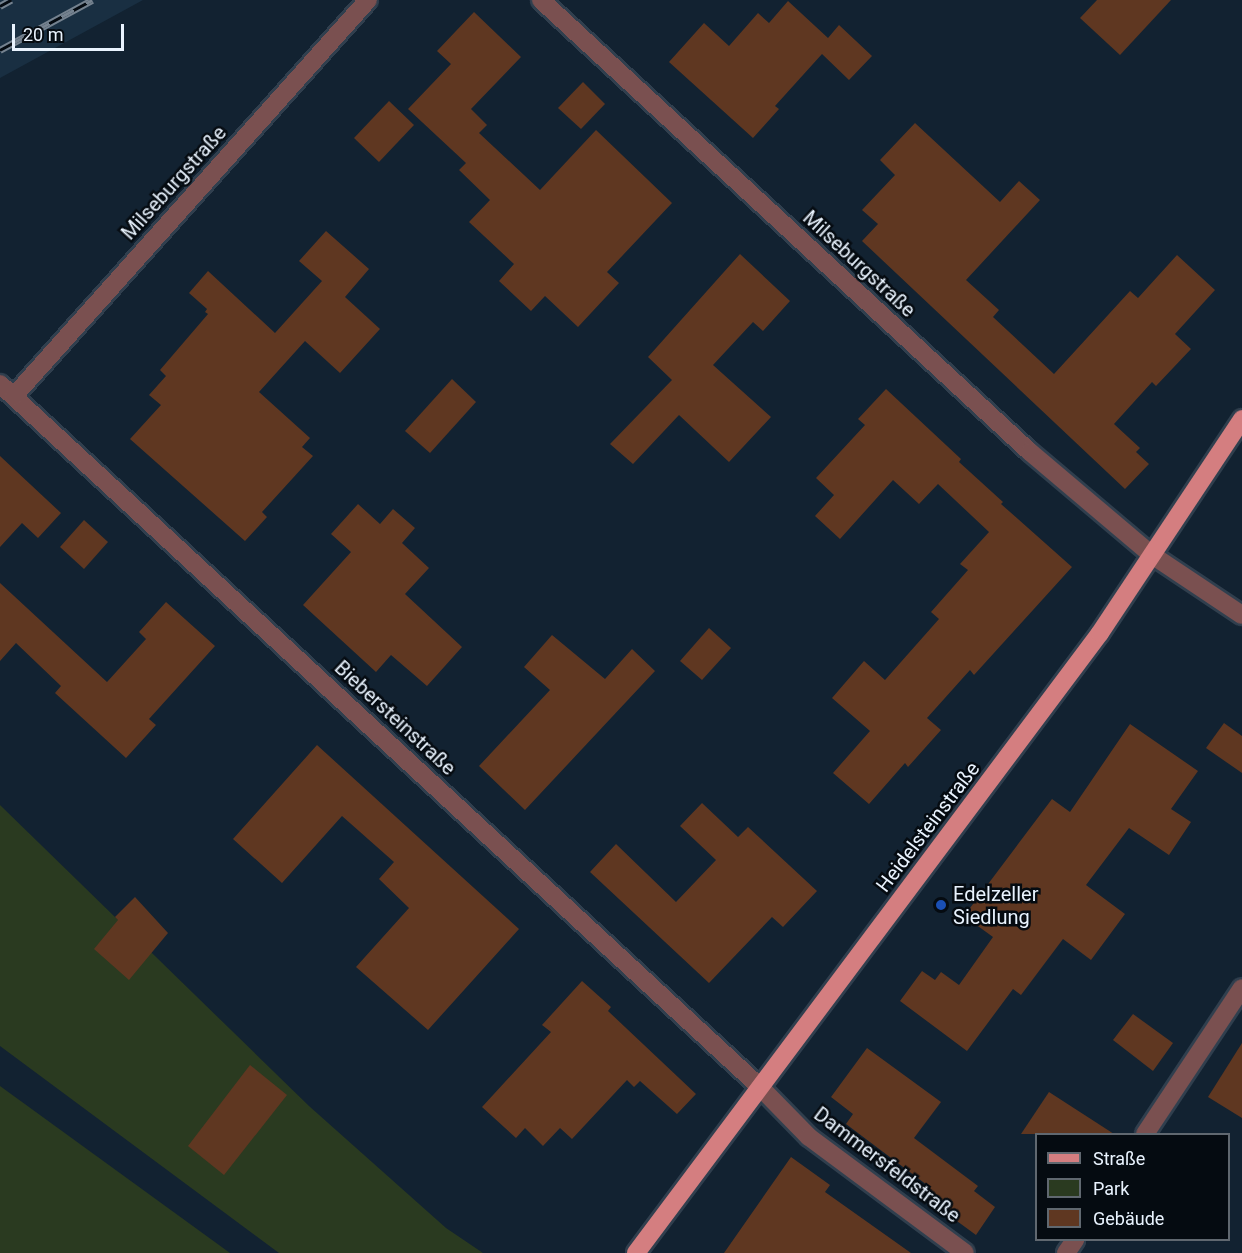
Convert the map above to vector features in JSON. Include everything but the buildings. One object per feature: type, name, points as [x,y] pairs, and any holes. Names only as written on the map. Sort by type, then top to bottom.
[{"type":"main road","name":"Heidelsteinstraße","points":[[636,1253],[759,1086],[858,961],[1100,633],[1242,418]]},
{"type":"street","name":"Milseburgstraße","points":[[14,396],[368,0]]},
{"type":"street","name":"Milseburgstraße","points":[[541,0],[1030,452],[1152,555],[1242,615]]},
{"type":"street","name":"Biebersteinstraße","points":[[0,384],[759,1086]]},
{"type":"street","points":[[1146,1133],[1242,988]]},
{"type":"street","name":"Dammersfeldstraße","points":[[759,1086],[809,1137],[965,1253]]},
{"type":"shaded area","points":[[0,0],[143,0],[0,78]]},
{"type":"green space","points":[[0,805],[309,1106],[446,1228],[483,1253],[279,1253],[0,1046]]},
{"type":"green space","points":[[0,1086],[230,1253],[0,1253]]},
{"type":"railway","points":[[0,6],[11,0]]},
{"type":"railway","points":[[0,50],[92,0]]},
{"type":"place","name":"Edelzeller Siedlung","points":[[941,905]]}]
